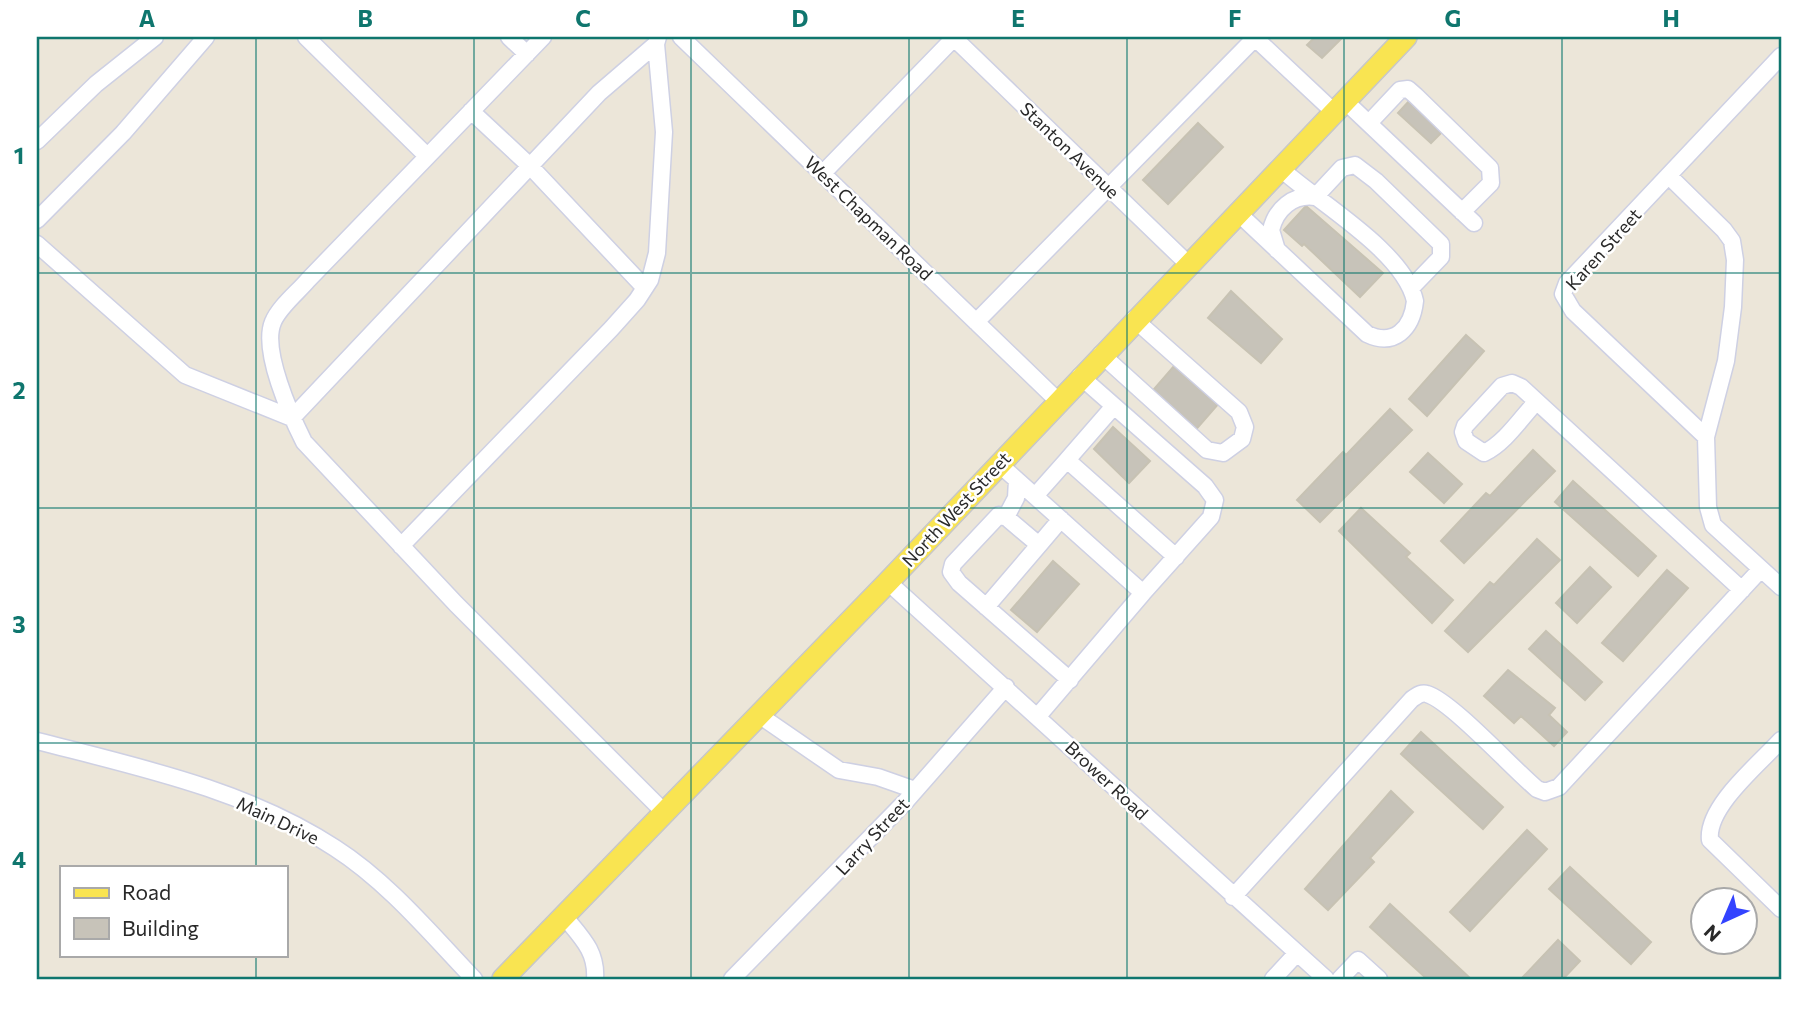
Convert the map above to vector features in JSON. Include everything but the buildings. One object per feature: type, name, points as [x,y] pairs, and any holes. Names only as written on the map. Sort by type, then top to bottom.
[{"type":"main road","name":"North West Street","points":[[503,979],[888,582],[1187,263],[1406,37]]},
{"type":"street","points":[[37,141],[96,84],[155,37]]},
{"type":"street","points":[[37,220],[122,133],[206,37]]},
{"type":"street","points":[[306,37],[427,156]]},
{"type":"street","points":[[509,37],[527,54]]},
{"type":"street","points":[[543,37],[308,280],[273,321],[271,351],[292,418],[304,442],[401,546],[665,813]]},
{"type":"street","name":"West Chapman Road","points":[[681,37],[1057,400]]},
{"type":"street","points":[[823,173],[954,37]]},
{"type":"street","name":"Stanton Avenue","points":[[954,37],[1187,263]]},
{"type":"street","points":[[976,322],[1255,37],[1339,106],[1369,123],[1468,218],[1491,183],[1490,168],[1416,96],[1408,89],[1401,90],[1369,123]]},
{"type":"street","points":[[292,418],[599,93],[657,40]]},
{"type":"street","points":[[401,546],[513,432],[645,288],[657,253],[664,132],[657,40]]},
{"type":"street","name":"Karen Street","points":[[1706,437],[1573,311],[1563,294],[1567,283],[1670,177],[1781,55]]},
{"type":"street","points":[[471,111],[530,166],[645,288]]},
{"type":"street","points":[[1279,253],[1271,230],[1278,213],[1298,197],[1315,197],[1342,168],[1355,165],[1436,236],[1443,248],[1442,255],[1411,288]]},
{"type":"street","points":[[1237,212],[1367,334],[1383,340],[1400,333],[1410,320],[1415,301],[1411,288],[1395,265],[1337,212],[1280,169]]},
{"type":"street","points":[[1670,177],[1724,230],[1732,241],[1735,260],[1726,361],[1706,437],[1708,507],[1713,525],[1781,587]]},
{"type":"street","points":[[37,244],[185,375],[292,418]]},
{"type":"street","points":[[1101,355],[1207,450],[1223,453],[1238,444],[1245,427],[1239,412],[1134,319]]},
{"type":"street","points":[[1038,716],[1214,512],[1215,500],[1205,486],[1080,376]]},
{"type":"street","points":[[1536,402],[1490,450],[1484,453],[1466,441],[1465,426],[1502,386],[1512,383],[1521,387],[1742,590]]},
{"type":"street","points":[[1035,496],[1114,406]]},
{"type":"street","points":[[1067,460],[1176,557]]},
{"type":"street","points":[[998,463],[1143,593]]},
{"type":"street","points":[[1006,517],[1016,498],[1017,480]]},
{"type":"street","points":[[1039,545],[1006,517],[996,517],[951,568],[954,578],[1070,680]]},
{"type":"street","points":[[986,607],[1061,519]]},
{"type":"street","points":[[1233,897],[1412,699],[1422,693],[1429,694],[1518,773],[1545,792],[1559,787],[1761,569]]},
{"type":"street","name":"Brower Road","points":[[888,582],[1326,979]]},
{"type":"street","name":"Larry Street","points":[[732,979],[915,790],[1006,687]]},
{"type":"street","points":[[759,715],[839,770],[878,777],[915,790]]},
{"type":"street","points":[[1781,740],[1720,806],[1709,830],[1710,840],[1781,909]]},
{"type":"street","name":"Main Drive","points":[[37,741],[147,769],[246,803],[300,827],[337,849],[377,881],[474,979]]},
{"type":"street","points":[[564,916],[592,950],[596,964],[595,979]]},
{"type":"street","points":[[1273,979],[1297,953]]},
{"type":"street","points":[[1340,979],[1358,960],[1379,979]]}]
